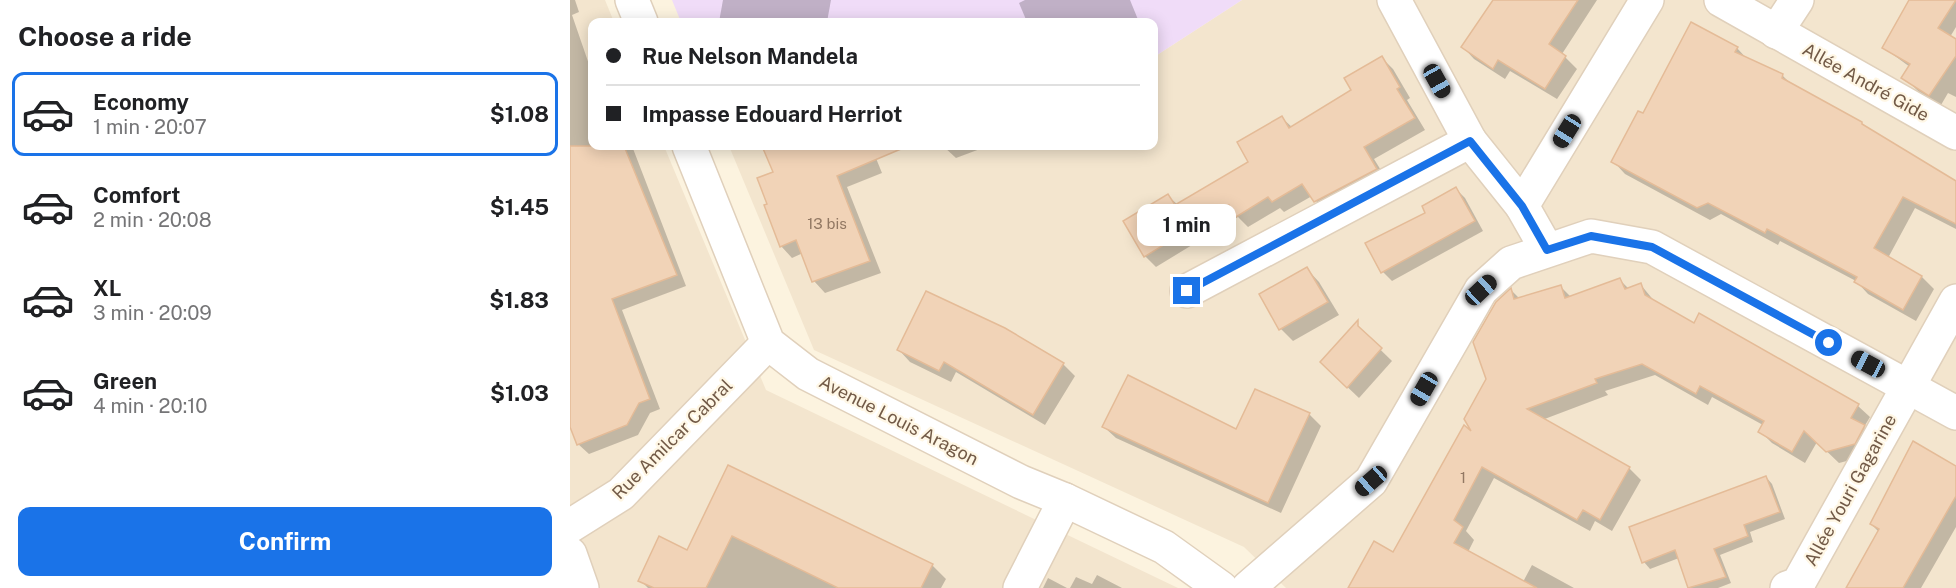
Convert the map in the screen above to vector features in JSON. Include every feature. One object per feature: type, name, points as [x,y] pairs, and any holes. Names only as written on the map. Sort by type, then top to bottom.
[{"type":"street","points":[[632,0],[639,18]]},
{"type":"street","points":[[1394,0],[1470,141],[1522,206],[1547,250]]},
{"type":"street","points":[[1522,206],[1647,0]]},
{"type":"street","name":"Allée André Gide","points":[[1721,0],[1956,132]]},
{"type":"street","points":[[1776,32],[1797,0]]},
{"type":"street","points":[[1187,291],[1470,141]]},
{"type":"street","points":[[691,150],[768,343]]},
{"type":"street","points":[[1248,588],[1371,481],[1481,290],[1511,263],[1591,236],[1652,247],[1956,413]]},
{"type":"street","name":"Allée Youri Gagarine","points":[[1787,588],[1798,584],[1956,301]]},
{"type":"street","name":"Avenue Louis Aragon","points":[[768,343],[808,374],[1021,482],[1065,500],[1164,547],[1221,588]]},
{"type":"street","name":"Rue Amilcar Cabral","points":[[570,526],[621,494],[768,343]]},
{"type":"street","points":[[1020,588],[1065,500]]},
{"type":"street","points":[[570,554],[582,588]]},
{"type":"shaded area","points":[[570,0],[605,0],[612,18],[588,18],[588,150],[666,150],[766,390],[1178,588],[570,588]]},
{"type":"shaded area","points":[[672,0],[1242,0],[1158,54],[1158,18],[679,18]]},
{"type":"shaded area","points":[[1242,0],[1956,0],[1956,588],[1286,588],[1244,547],[814,350],[731,150],[1158,150],[1158,54]]},
{"type":"building","points":[[1493,0],[1578,0],[1549,44],[1566,56],[1545,89],[1498,60],[1493,69],[1461,47]]},
{"type":"building","points":[[1909,0],[1956,0],[1938,28],[1956,39],[1956,56],[1929,96],[1901,78],[1910,64],[1882,48]]},
{"type":"building","points":[[1691,22],[1738,47],[1735,52],[1783,74],[1782,78],[1862,122],[1956,181],[1956,224],[1903,197],[1874,248],[1922,276],[1903,310],[1854,282],[1857,277],[1767,229],[1765,233],[1708,203],[1697,208],[1611,162],[1638,111],[1643,113]]},
{"type":"building","points":[[1382,56],[1400,87],[1397,89],[1415,118],[1364,147],[1377,169],[1314,202],[1302,184],[1272,202],[1268,197],[1236,217],[1229,205],[1144,257],[1123,221],[1168,194],[1175,205],[1248,162],[1237,142],[1282,116],[1289,128],[1351,90],[1344,78]]},
{"type":"building","points":[[570,146],[588,146],[588,150],[626,150],[677,275],[612,299],[650,399],[639,403],[627,425],[577,445],[570,427]]},
{"type":"building","points":[[764,150],[899,150],[837,176],[870,261],[812,282],[796,240],[780,247],[764,205],[767,204],[757,178],[773,172]]},
{"type":"building","points":[[1456,187],[1475,221],[1381,273],[1365,243],[1425,213],[1422,206]]},
{"type":"building","points":[[1307,267],[1328,302],[1279,330],[1259,294]]},
{"type":"building","points":[[1620,278],[1625,289],[1641,283],[1645,295],[1694,323],[1699,313],[1859,404],[1851,418],[1865,425],[1855,444],[1826,452],[1804,431],[1792,452],[1758,432],[1764,421],[1700,386],[1696,394],[1642,364],[1595,379],[1597,383],[1527,409],[1630,467],[1600,520],[1583,510],[1577,520],[1482,467],[1454,520],[1463,527],[1454,543],[1537,588],[1348,588],[1374,541],[1393,552],[1464,425],[1471,431],[1464,419],[1486,379],[1473,342],[1496,302],[1511,288],[1514,299],[1561,285],[1565,298]]},
{"type":"building","points":[[926,291],[1005,328],[1064,363],[1033,415],[944,362],[939,371],[897,350]]},
{"type":"building","points":[[1358,320],[1358,326],[1382,348],[1347,388],[1320,362]]},
{"type":"building","points":[[1128,375],[1236,429],[1255,389],[1310,413],[1268,503],[1102,427]]},
{"type":"building","points":[[1913,441],[1956,466],[1956,496],[1903,588],[1846,588],[1879,529],[1870,524]]},
{"type":"building","points":[[728,465],[933,564],[921,588],[838,588],[732,536],[706,588],[654,588],[638,581],[659,536],[687,550]]},
{"type":"building","points":[[1766,476],[1780,512],[1744,525],[1748,536],[1714,549],[1726,577],[1688,588],[1675,550],[1642,563],[1629,527]]},
{"type":"route","points":[[1187,291],[1470,141],[1522,206],[1547,250],[1591,236],[1652,247],[1829,343]]}]
